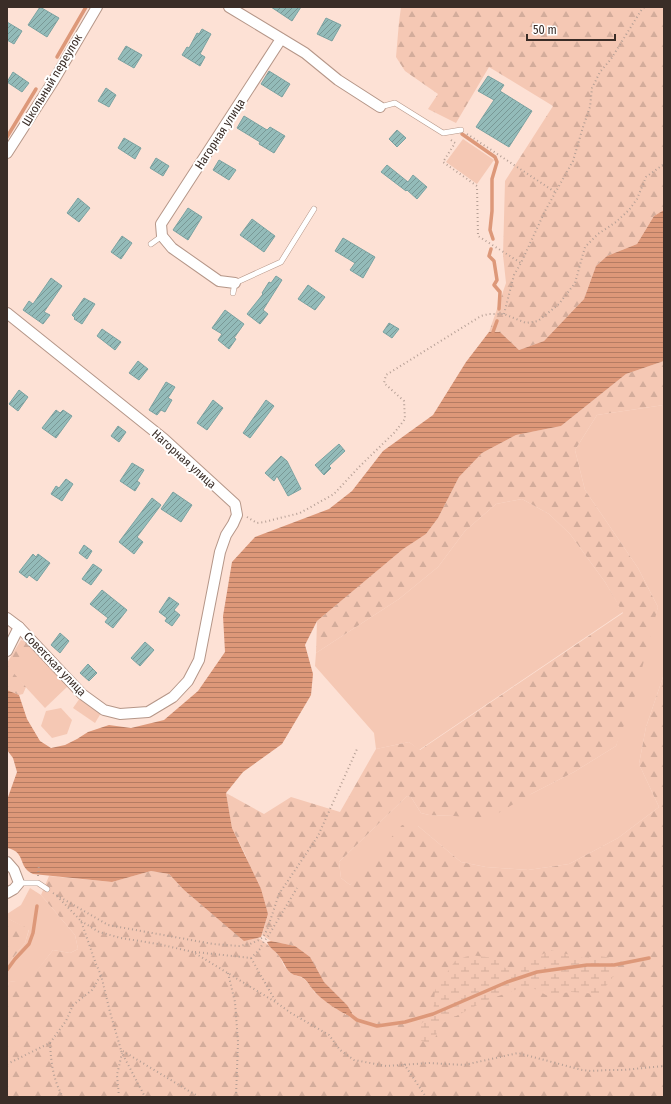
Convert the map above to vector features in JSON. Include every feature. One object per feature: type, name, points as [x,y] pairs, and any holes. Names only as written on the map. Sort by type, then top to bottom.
[{"type":"street","name":"Школьный переулок","points":[[7,153],[54,80],[97,7]]},
{"type":"street","points":[[230,7],[305,53],[338,80],[380,107]]},
{"type":"street","name":"Нагорная улица","points":[[162,236],[161,224],[281,39]]},
{"type":"street","points":[[162,236],[172,248],[219,281],[234,288]]},
{"type":"street","name":"Нагорная улица","points":[[7,312],[164,439],[235,504],[237,515],[226,535],[220,552],[199,660]]},
{"type":"street","name":"Советская улица","points":[[7,618],[19,627],[82,694],[104,710],[120,714],[148,712],[173,696],[188,681],[199,660]]},
{"type":"street","points":[[7,651],[19,627]]},
{"type":"street","points":[[7,862],[14,870],[19,882],[14,889],[7,893]]},
{"type":"lane","points":[[380,107],[395,103],[443,132],[461,130]]},
{"type":"lane","points":[[234,288],[281,262],[314,208]]},
{"type":"lane","points":[[151,244],[162,236]]},
{"type":"lane","points":[[19,882],[38,883],[47,889]]},
{"type":"path","points":[[504,314],[514,275],[545,211],[572,161],[590,107],[592,88],[600,72],[611,60],[642,9],[645,7]]},
{"type":"path","points":[[461,130],[556,192]]},
{"type":"path","points":[[443,132],[455,143],[443,162],[477,186],[478,236],[521,263]]},
{"type":"path","points":[[247,518],[257,523],[300,513],[334,494],[395,432],[405,418],[404,401],[384,383],[386,375],[480,316],[488,314],[504,314],[526,322],[538,321],[559,304],[575,283],[585,246],[629,210],[637,199],[646,177],[664,164]]},
{"type":"path","points":[[47,889],[108,924],[213,944],[239,946],[250,944],[259,940],[267,930],[279,894],[318,836],[357,749]]},
{"type":"path","points":[[251,958],[260,949],[297,888]]},
{"type":"path","points":[[55,894],[81,921],[99,932],[121,938],[193,952],[251,958]]},
{"type":"path","points":[[81,921],[101,975],[121,1051],[145,1097]]},
{"type":"path","points":[[193,952],[329,1035],[340,1050],[354,1060],[386,1066],[430,1063],[464,1065],[518,1053],[591,1071],[664,1066]]},
{"type":"path","points":[[251,958],[277,1003]]},
{"type":"path","points":[[228,973],[235,1002],[238,1042],[236,1097]]},
{"type":"path","points":[[7,1064],[50,1043],[66,1021],[73,1005],[92,990],[101,975]]},
{"type":"path","points":[[50,1043],[52,1066],[58,1088],[63,1097]]},
{"type":"path","points":[[119,1097],[117,1075],[121,1051]]},
{"type":"path","points":[[121,1051],[199,1097]]},
{"type":"path","points":[[404,1064],[426,1097]]},
{"type":"green space","points":[[401,7],[664,7],[664,210],[654,216],[637,244],[607,256],[596,266],[584,299],[544,341],[519,350],[500,332],[489,332],[506,283],[503,255],[505,181],[553,106],[489,67],[456,123],[428,109],[438,94],[405,71],[396,57]]},
{"type":"green space","points":[[463,139],[494,160],[477,184],[446,162]]},
{"type":"green space","points":[[664,361],[664,405],[597,415],[575,450],[585,490],[638,568],[658,607],[634,699],[616,746],[574,772],[531,794],[488,819],[429,815],[421,813],[411,797],[407,796],[339,862],[341,878],[350,885],[402,825],[418,826],[461,862],[486,867],[528,870],[569,864],[618,838],[659,807],[639,764],[646,727],[664,674],[664,1097],[7,1097],[7,988],[9,982],[30,979],[53,950],[70,953],[78,949],[75,935],[41,895],[49,876],[112,882],[151,871],[169,874],[184,890],[244,940],[257,937],[268,945],[280,957],[284,966],[294,975],[303,978],[312,987],[314,992],[346,1015],[347,1005],[324,982],[295,946],[271,941],[262,935],[268,914],[245,854],[232,828],[226,793],[264,814],[291,797],[340,812],[376,749],[409,742],[420,750],[623,613],[605,582],[570,534],[549,514],[522,499],[496,504],[465,531],[438,567],[399,599],[316,653],[317,621],[403,548],[426,534],[438,518],[459,477],[482,453],[516,435],[561,426],[626,374]]},
{"type":"green space","points":[[664,405],[664,674],[646,727],[639,764],[659,807],[618,838],[569,864],[528,870],[486,867],[461,862],[418,826],[350,885],[341,878],[339,862],[407,796],[411,797],[421,813],[429,815],[454,816],[531,794],[574,772],[616,746],[658,607],[638,568],[585,490],[575,450],[597,415]]},
{"type":"green space","points":[[522,499],[549,514],[570,534],[605,582],[623,612],[419,750],[409,742],[376,749],[374,733],[315,666],[316,653],[399,599],[438,567],[465,531],[496,504]]},
{"type":"green space","points":[[21,640],[27,642],[32,649],[10,669],[26,687],[23,694],[19,695],[7,690],[7,663]]},
{"type":"green space","points":[[33,647],[69,685],[45,708],[9,669]]},
{"type":"green space","points":[[80,698],[101,713],[95,723],[73,708]]},
{"type":"green space","points":[[61,708],[72,720],[67,734],[52,738],[41,726],[46,711]]},
{"type":"green space","points":[[30,888],[41,895],[75,935],[78,949],[70,953],[53,950],[30,980],[9,982],[7,988],[7,965],[25,943],[29,930],[7,918],[7,914],[21,905]]},
{"type":"green space","points":[[7,918],[29,929],[25,943],[7,965]]},
{"type":"green space","points":[[550,950],[583,958],[600,956],[611,958],[614,974],[606,986],[598,994],[571,992],[546,995],[526,986],[485,1001],[439,1025],[436,1036],[429,1045],[420,1040],[418,1026],[433,1014],[435,990],[455,961],[470,955],[494,958],[503,967],[511,970],[520,967]]},
{"type":"shaded area","points":[[664,210],[664,361],[626,374],[561,426],[516,435],[482,453],[459,477],[438,518],[426,534],[403,549],[317,621],[305,645],[313,674],[311,695],[282,744],[243,772],[226,793],[232,828],[261,889],[268,914],[261,937],[244,941],[184,890],[169,874],[151,871],[112,882],[33,874],[28,871],[25,868],[20,856],[13,850],[7,848],[7,800],[17,772],[13,758],[7,750],[7,690],[19,695],[27,719],[40,741],[51,748],[65,745],[88,732],[109,725],[131,728],[164,720],[198,691],[225,652],[223,616],[232,562],[255,537],[329,509],[352,491],[383,451],[433,415],[466,362],[489,332],[500,332],[519,350],[544,341],[584,299],[596,266],[607,256],[637,244],[654,216]]},
{"type":"shaded area","points":[[271,941],[295,946],[310,957],[324,982],[347,1005],[352,1013],[351,1016],[342,1012],[318,995],[305,979],[294,975],[289,971],[278,954],[267,942]]},
{"type":"building","points":[[40,7],[59,18],[47,37],[28,25]]},
{"type":"building","points":[[271,7],[301,7],[292,21]]},
{"type":"building","points":[[326,18],[341,25],[332,41],[317,34]]},
{"type":"building","points":[[7,22],[22,31],[14,44],[7,40]]},
{"type":"building","points":[[202,29],[211,34],[200,54],[205,57],[200,66],[182,55],[187,47],[189,48],[197,33],[199,34]]},
{"type":"building","points":[[126,46],[142,55],[134,68],[118,59]]},
{"type":"building","points":[[269,71],[290,84],[282,97],[261,84]]},
{"type":"building","points":[[13,72],[29,83],[22,92],[7,82]]},
{"type":"building","points":[[488,76],[504,85],[500,91],[532,111],[509,147],[476,127],[494,100],[478,91]]},
{"type":"building","points":[[106,88],[116,95],[109,107],[98,101]]},
{"type":"building","points":[[244,116],[267,130],[270,127],[285,136],[274,153],[259,144],[260,142],[237,128]]},
{"type":"building","points":[[397,130],[406,138],[397,147],[389,139]]},
{"type":"building","points":[[124,138],[141,148],[135,159],[118,148]]},
{"type":"building","points":[[156,158],[169,166],[163,176],[150,168]]},
{"type":"building","points":[[219,160],[236,170],[229,180],[213,170]]},
{"type":"building","points":[[387,165],[408,182],[413,175],[427,187],[417,199],[407,190],[406,191],[381,172]]},
{"type":"building","points":[[78,198],[90,208],[79,222],[67,213]]},
{"type":"building","points":[[188,208],[202,217],[188,240],[173,230]]},
{"type":"building","points":[[252,219],[275,236],[264,252],[240,235]]},
{"type":"building","points":[[122,236],[132,243],[121,259],[111,252]]},
{"type":"building","points":[[343,238],[375,257],[363,278],[350,270],[355,263],[335,251]]},
{"type":"building","points":[[276,276],[282,280],[263,310],[268,314],[260,324],[247,314],[263,294],[262,293],[269,282],[271,283]]},
{"type":"building","points":[[51,278],[62,286],[44,312],[50,315],[43,324],[23,310],[29,301],[33,304]]},
{"type":"building","points":[[308,285],[325,297],[315,310],[298,299]]},
{"type":"building","points":[[84,298],[95,304],[82,324],[74,319],[75,318],[72,315]]},
{"type":"building","points":[[225,310],[244,324],[234,338],[236,339],[229,349],[218,340],[222,334],[212,328]]},
{"type":"building","points":[[389,323],[399,329],[392,338],[383,332]]},
{"type":"building","points":[[102,329],[121,342],[115,350],[97,336]]},
{"type":"building","points":[[138,361],[148,369],[139,380],[129,373]]},
{"type":"building","points":[[166,382],[175,387],[168,398],[172,400],[165,412],[161,410],[157,415],[149,410]]},
{"type":"building","points":[[19,390],[28,397],[18,411],[9,404]]},
{"type":"building","points":[[213,400],[223,408],[207,430],[197,423]]},
{"type":"building","points":[[266,400],[274,406],[250,438],[243,433]]},
{"type":"building","points":[[56,410],[60,413],[63,410],[72,416],[56,438],[42,428]]},
{"type":"building","points":[[118,426],[126,432],[119,442],[111,436]]},
{"type":"building","points":[[339,444],[345,451],[329,466],[331,468],[324,475],[315,465]]},
{"type":"building","points":[[281,456],[287,461],[301,489],[288,496],[277,476],[274,481],[265,473]]},
{"type":"building","points":[[132,463],[144,470],[137,481],[140,483],[135,491],[120,481]]},
{"type":"building","points":[[66,479],[73,484],[62,501],[51,494],[56,486],[59,488]]},
{"type":"building","points":[[173,492],[192,505],[181,522],[161,509]]},
{"type":"building","points":[[152,498],[161,505],[137,537],[143,542],[134,554],[119,542]]},
{"type":"building","points":[[84,545],[92,551],[87,559],[79,553]]},
{"type":"building","points":[[33,554],[36,557],[38,554],[50,563],[37,581],[29,575],[27,578],[19,572]]},
{"type":"building","points":[[93,564],[102,570],[91,585],[82,579]]},
{"type":"building","points":[[102,590],[127,610],[113,628],[105,622],[108,618],[90,604]]},
{"type":"building","points":[[169,597],[179,604],[174,610],[180,615],[172,626],[165,621],[167,618],[159,612]]},
{"type":"building","points":[[60,633],[69,641],[60,653],[51,645]]},
{"type":"building","points":[[145,642],[154,650],[140,666],[131,658]]},
{"type":"building","points":[[88,664],[97,673],[89,681],[80,673]]},
{"type":"waterway","points":[[57,57],[86,7]]},
{"type":"waterway","points":[[7,137],[36,89]]},
{"type":"waterway","points":[[462,134],[495,157],[497,162],[492,179],[492,211],[490,230],[493,239]]},
{"type":"waterway","points":[[491,249],[489,256],[494,261],[497,280],[494,285],[500,292],[499,309]]},
{"type":"waterway","points":[[493,332],[497,321]]},
{"type":"waterway","points":[[7,970],[29,944],[33,933],[37,906]]},
{"type":"waterway","points":[[348,1013],[357,1020],[377,1026],[405,1022],[433,1014],[507,982],[537,972],[587,965],[614,965],[649,958]]}]
